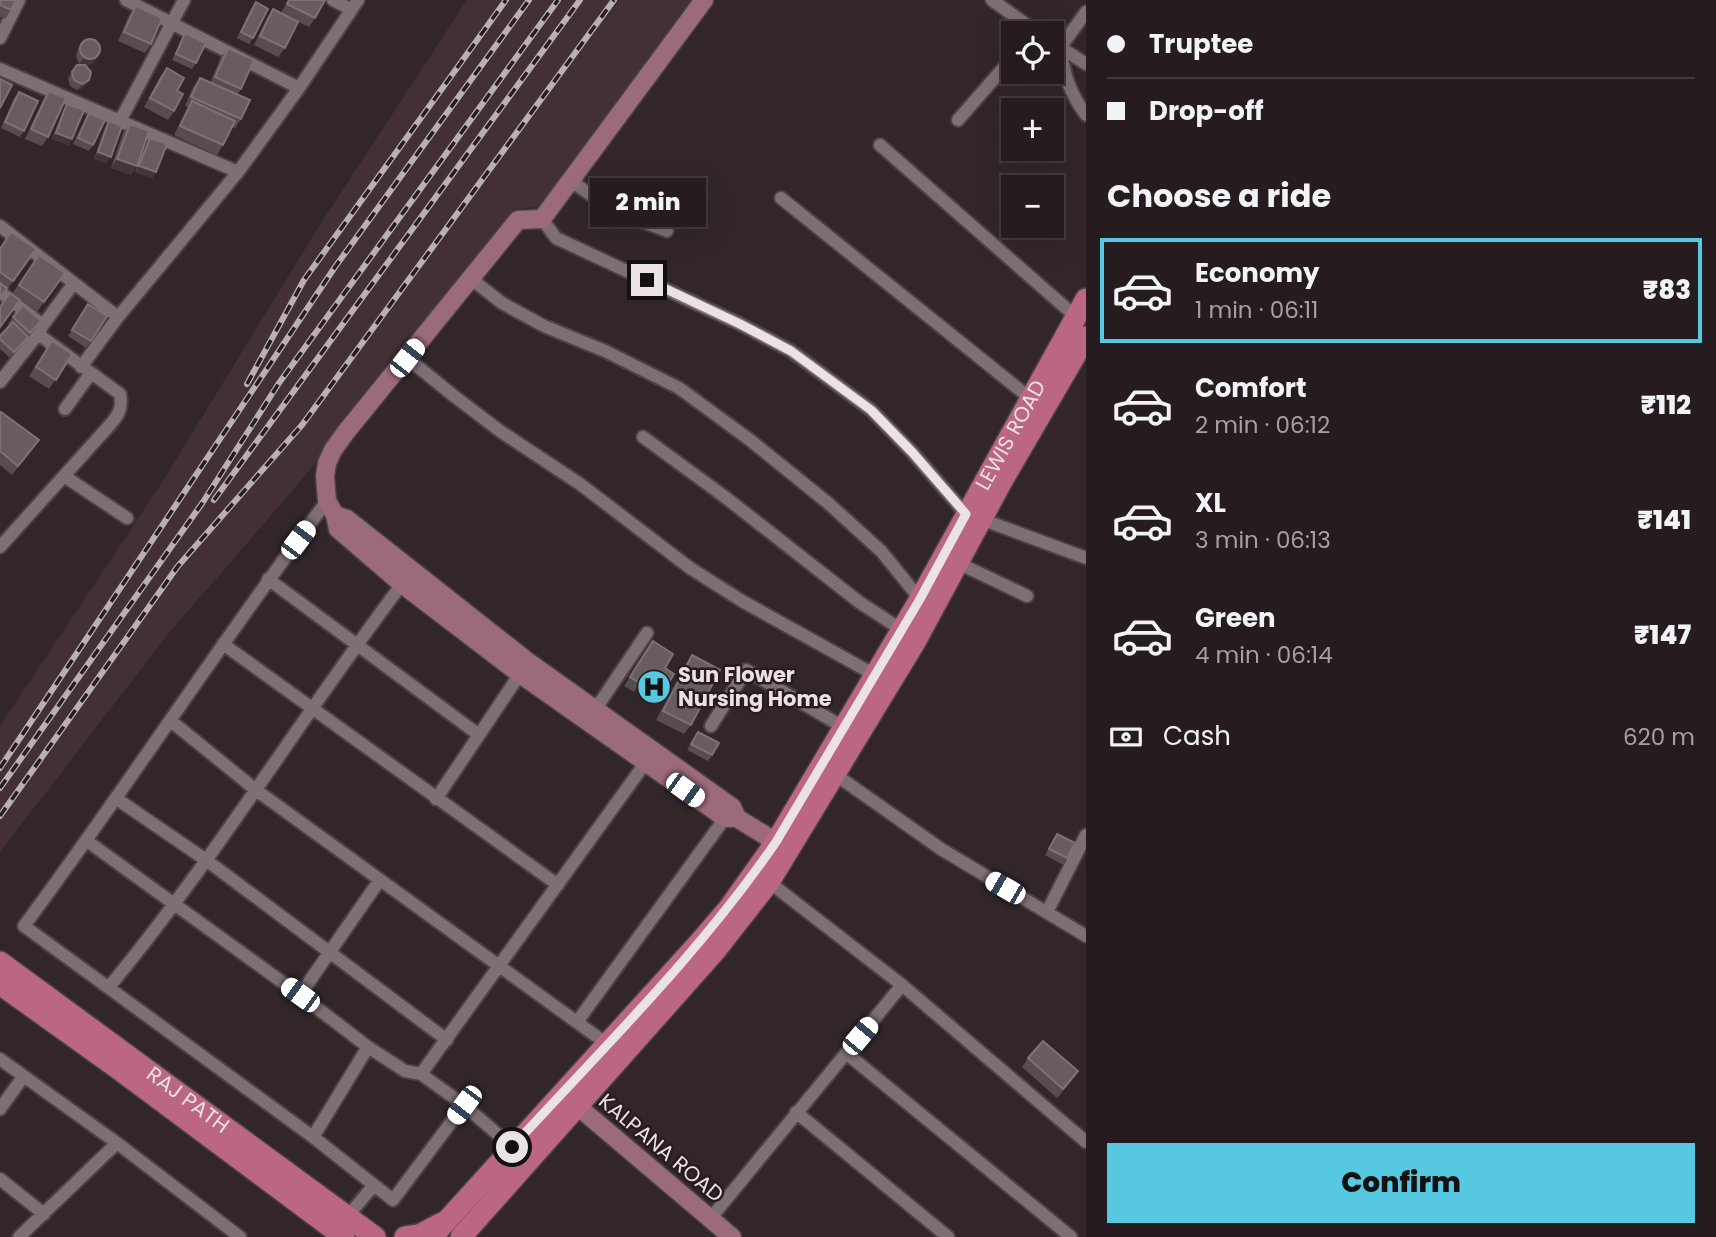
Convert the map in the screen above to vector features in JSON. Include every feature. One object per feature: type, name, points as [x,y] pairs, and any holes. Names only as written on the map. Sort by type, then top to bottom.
[{"type":"main road","name":"LEWIS ROAD","points":[[995,478],[1031,399],[1081,307]]},
{"type":"main road","name":"LEWIS ROAD","points":[[461,1237],[566,1104],[607,1044],[729,908],[776,842],[920,599],[1086,337]]},
{"type":"main road","name":"LEWIS ROAD","points":[[439,1229],[512,1147],[566,1104],[715,950],[769,882],[915,642],[958,563],[973,516]]},
{"type":"main road","name":"RAJ PATH","points":[[0,962],[346,1227]]},
{"type":"main road","name":"RAJ PATH","points":[[0,984],[346,1227],[375,1237]]},
{"type":"main road","points":[[405,1237],[439,1229]]},
{"type":"street","points":[[0,38],[19,0]]},
{"type":"street","points":[[126,0],[299,88]]},
{"type":"street","points":[[121,119],[184,0]]},
{"type":"street","points":[[65,409],[118,317],[238,172],[299,88],[354,4],[333,0]]},
{"type":"street","points":[[704,0],[541,219],[518,220],[332,450],[325,476],[338,528],[402,584],[520,674],[646,762],[731,818],[776,842]]},
{"type":"street","points":[[992,0],[1020,21]]},
{"type":"street","points":[[1064,36],[1086,12]]},
{"type":"street","points":[[1064,50],[1086,64]]},
{"type":"street","points":[[0,69],[121,119],[238,172]]},
{"type":"street","points":[[958,120],[1001,71]]},
{"type":"street","points":[[1064,75],[1074,99],[1086,116]]},
{"type":"street","points":[[880,145],[1081,307]]},
{"type":"street","points":[[571,181],[614,211],[667,231]]},
{"type":"street","points":[[781,198],[1031,399]]},
{"type":"street","points":[[541,219],[556,237],[791,351],[871,410],[973,516],[1086,558]]},
{"type":"street","points":[[0,226],[118,317]]},
{"type":"street","points":[[470,278],[502,303],[544,326],[605,351],[689,395],[828,503],[881,551],[920,599]]},
{"type":"street","points":[[0,382],[5,366],[40,330],[74,284]]},
{"type":"street","points":[[0,292],[86,370],[120,394],[122,404],[119,415],[0,547]]},
{"type":"street","points":[[407,358],[454,396],[580,484],[690,568],[742,601],[874,675]]},
{"type":"street","points":[[642,437],[725,497],[859,603],[902,630]]},
{"type":"street","points":[[64,476],[127,518]]},
{"type":"street","points":[[331,508],[268,579],[117,799],[24,926],[313,1136],[393,1200],[464,1105]]},
{"type":"street","points":[[331,508],[527,662],[732,807],[731,818],[578,1022]]},
{"type":"street","points":[[958,563],[1027,596]]},
{"type":"street","points":[[268,579],[479,735]]},
{"type":"street","points":[[110,987],[206,860],[357,643],[402,584]]},
{"type":"street","points":[[595,710],[647,634]]},
{"type":"street","points":[[223,644],[558,885]]},
{"type":"street","points":[[711,726],[746,670],[843,727]]},
{"type":"street","points":[[436,799],[520,674]]},
{"type":"street","points":[[170,721],[256,790],[379,881],[499,964],[607,1044]]},
{"type":"street","points":[[421,1074],[646,762]]},
{"type":"street","points":[[836,775],[941,849],[1086,936]]},
{"type":"street","points":[[117,799],[206,860],[447,1040]]},
{"type":"street","points":[[1047,912],[1086,835]]},
{"type":"street","points":[[87,841],[368,1047],[405,1071],[421,1074],[464,1105],[512,1147]]},
{"type":"street","points":[[300,995],[379,881]]},
{"type":"street","points":[[769,882],[902,985],[1086,1142]]},
{"type":"street","points":[[713,1228],[796,1112],[902,985]]},
{"type":"street","points":[[313,1136],[368,1047]]},
{"type":"street","points":[[845,1053],[1071,1237]]},
{"type":"street","points":[[0,1059],[117,1143],[240,1237]]},
{"type":"street","points":[[0,1109],[23,1077]]},
{"type":"street","name":"KALPANA ROAD","points":[[566,1104],[713,1228],[732,1237]]},
{"type":"street","points":[[796,1112],[948,1237]]},
{"type":"street","points":[[19,1237],[117,1143]]},
{"type":"street","points":[[0,1179],[44,1214]]},
{"type":"street","points":[[346,1227],[374,1185]]},
{"type":"shaded area","points":[[467,0],[693,0],[539,207],[514,209],[426,329],[300,482],[169,633],[0,852],[0,726],[159,487],[321,223]]},
{"type":"building","points":[[0,0],[16,0],[11,10],[0,5]]},
{"type":"building","points":[[289,0],[325,0],[315,18],[287,4]]},
{"type":"building","points":[[256,2],[268,9],[253,38],[241,32]]},
{"type":"building","points":[[136,6],[162,18],[151,44],[124,32]]},
{"type":"building","points":[[273,9],[298,22],[285,48],[260,36]]},
{"type":"building","points":[[185,33],[206,43],[196,63],[176,54]]},
{"type":"building","points":[[90,39],[97,42],[100,49],[97,56],[90,59],[83,56],[80,49],[83,42]]},
{"type":"building","points":[[228,48],[254,60],[241,89],[215,77]]},
{"type":"building","points":[[77,65],[85,65],[91,72],[89,80],[82,84],[74,80],[72,72]]},
{"type":"building","points":[[167,68],[184,78],[177,91],[183,94],[174,111],[150,98]]},
{"type":"building","points":[[200,78],[250,100],[241,119],[191,97]]},
{"type":"building","points":[[0,79],[12,85],[0,108]]},
{"type":"building","points":[[49,91],[66,98],[48,137],[31,129]]},
{"type":"building","points":[[19,92],[38,101],[24,131],[5,122]]},
{"type":"building","points":[[192,101],[235,121],[223,145],[180,126]]},
{"type":"building","points":[[67,104],[84,110],[72,139],[56,133]]},
{"type":"building","points":[[89,113],[105,120],[93,145],[78,138]]},
{"type":"building","points":[[109,121],[122,126],[111,157],[98,152]]},
{"type":"building","points":[[130,124],[149,131],[137,166],[117,159]]},
{"type":"building","points":[[150,138],[167,144],[156,172],[139,166]]},
{"type":"building","points":[[11,232],[36,249],[13,281],[0,272],[0,249]]},
{"type":"building","points":[[39,255],[65,273],[44,302],[19,285]]},
{"type":"building","points":[[0,283],[7,288],[0,298]]},
{"type":"building","points":[[10,293],[20,300],[0,327],[0,307]]},
{"type":"building","points":[[88,304],[107,316],[91,341],[72,330]]},
{"type":"building","points":[[23,305],[41,321],[30,333],[13,317]]},
{"type":"building","points":[[13,322],[28,337],[14,352],[0,339]]},
{"type":"building","points":[[52,341],[72,354],[56,380],[36,367]]},
{"type":"building","points":[[1,412],[39,440],[18,466],[0,451]]},
{"type":"building","points":[[653,641],[673,654],[665,668],[674,674],[666,687],[645,674],[640,683],[630,677]]},
{"type":"building","points":[[692,655],[720,670],[691,725],[663,711]]},
{"type":"building","points":[[698,732],[719,743],[712,755],[691,744]]},
{"type":"building","points":[[1057,834],[1075,843],[1067,858],[1049,849]]},
{"type":"building","points":[[1043,1041],[1078,1071],[1063,1089],[1028,1058]]},
{"type":"railway","points":[[247,384],[304,280],[506,0]]},
{"type":"railway","points":[[0,768],[335,267],[529,0]]},
{"type":"railway","points":[[0,788],[203,502],[279,383],[558,0]]},
{"type":"railway","points":[[214,500],[580,0]]},
{"type":"railway","points":[[0,816],[178,566],[302,425],[614,0]]},
{"type":"place","name":"Sun Flower Nursing Home","points":[[654,687]]},
{"type":"route","points":[[512,1147],[698,944],[756,872],[920,599],[966,514],[871,410],[791,351],[647,280]]}]
